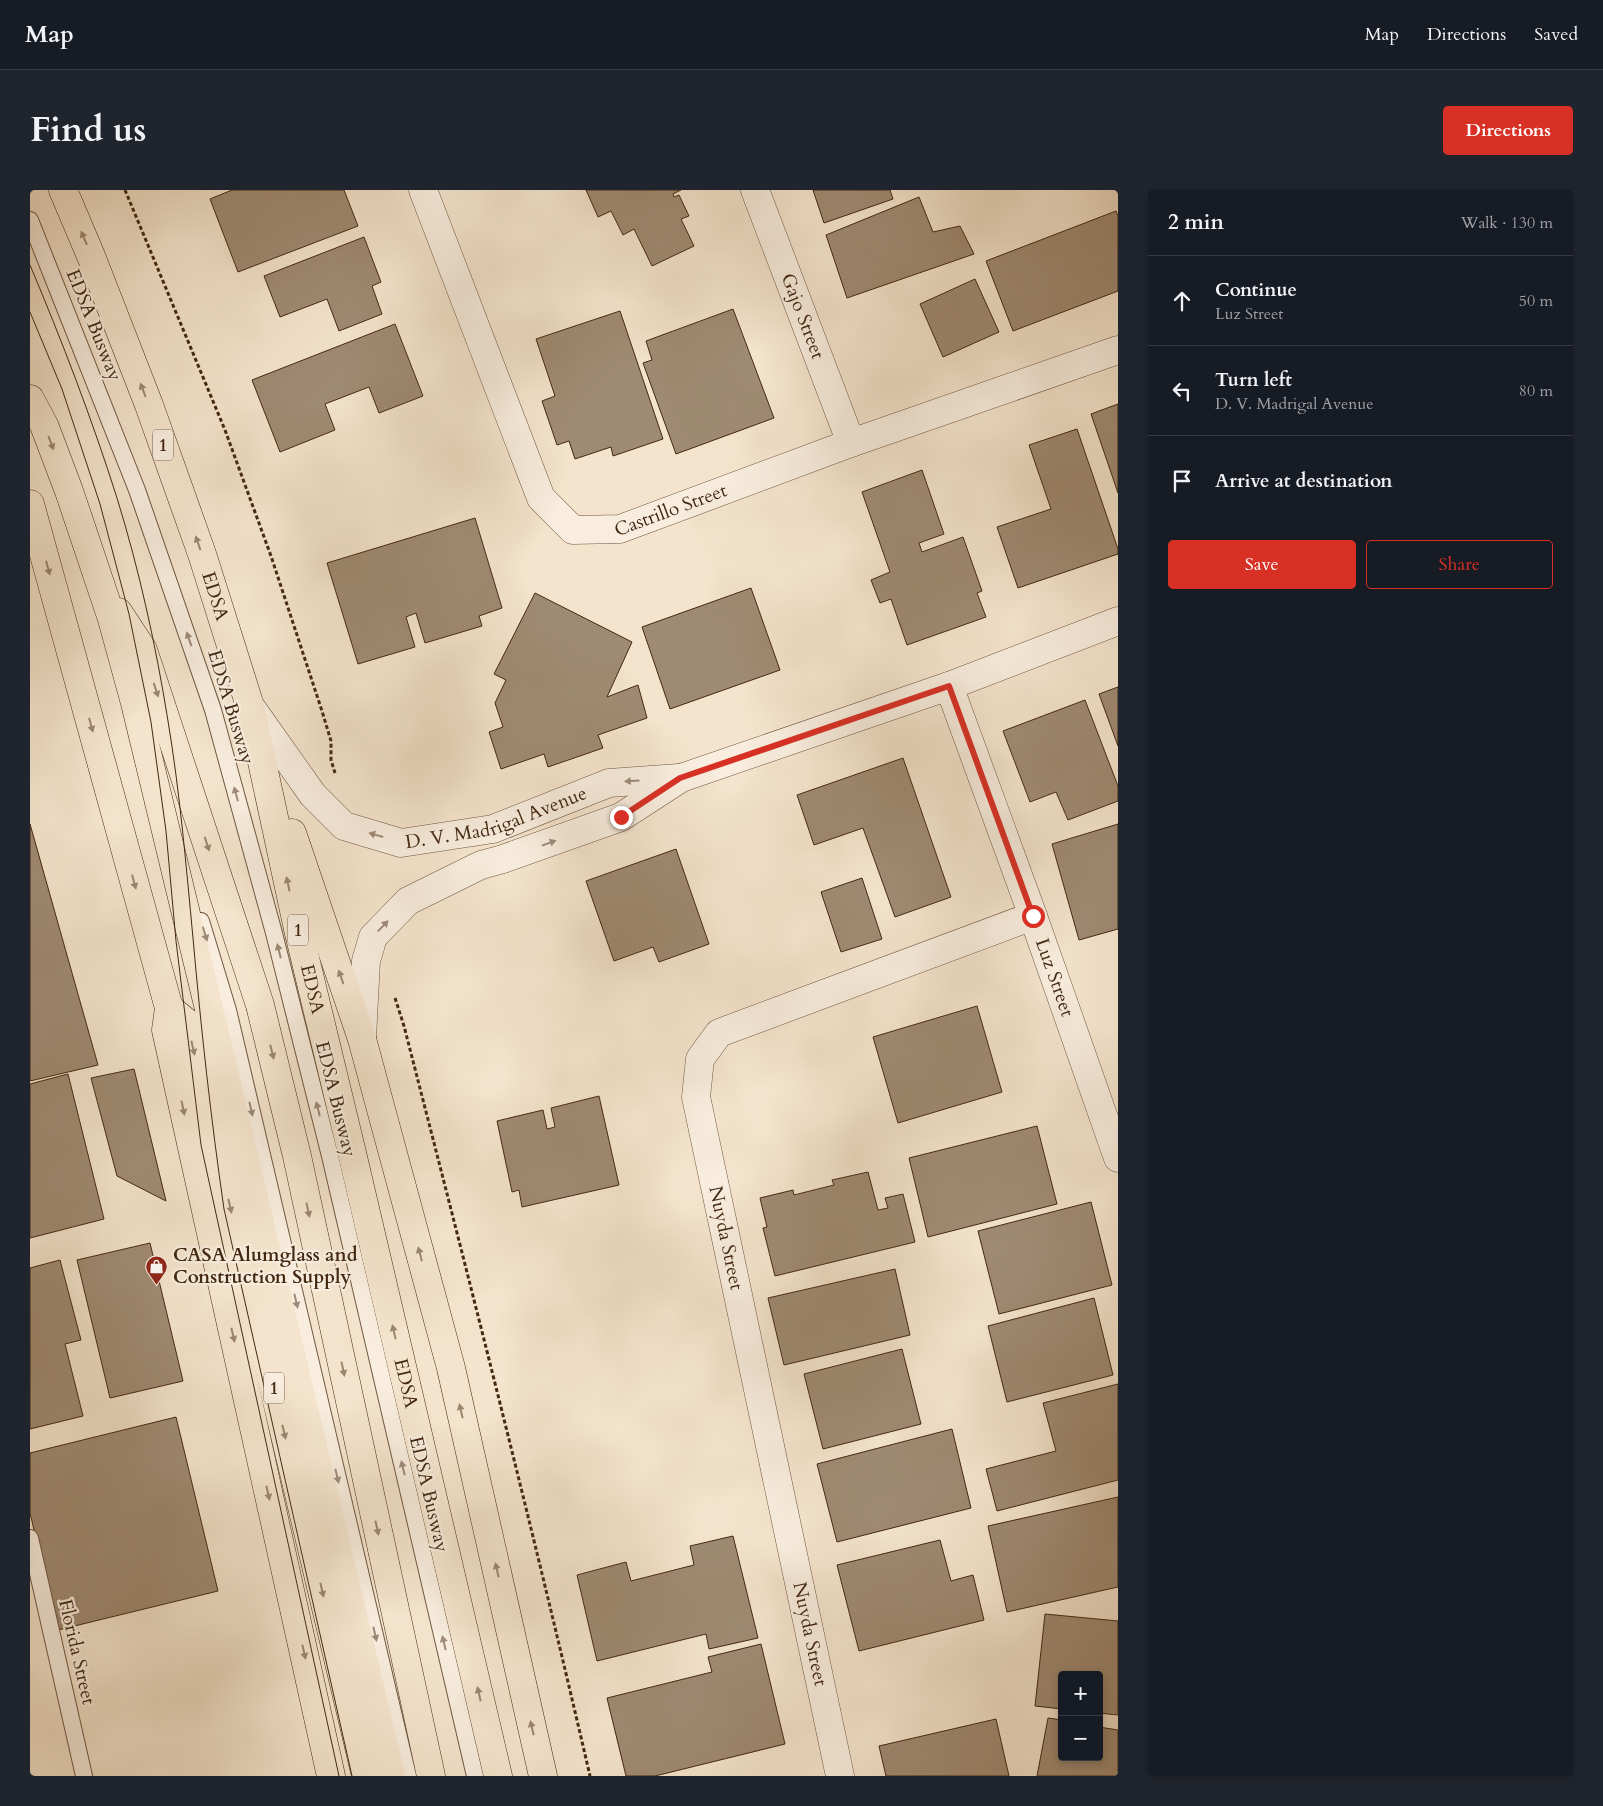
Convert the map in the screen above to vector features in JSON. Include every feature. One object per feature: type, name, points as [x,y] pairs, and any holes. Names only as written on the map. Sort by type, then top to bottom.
[{"type":"highway","name":"EDSA","points":[[63,190],[149,404],[202,554],[250,706],[298,929],[341,1154],[498,1776]]},
{"type":"highway","name":"1","points":[[30,399],[44,425],[63,475],[112,619],[219,1011],[391,1776]]},
{"type":"highway","name":"1","points":[[30,504],[169,1008],[166,1030],[366,1776]]},
{"type":"highway","points":[[101,586],[143,650],[260,1004],[297,1156],[431,1776]]},
{"type":"highway","name":"1","points":[[250,706],[362,1039],[451,1368],[543,1776]]},
{"type":"highway","name":"1","points":[[237,1290],[331,1776]]},
{"type":"street","name":"Castrillo Street","points":[[423,190],[541,498],[573,530],[620,529],[852,443],[1118,350]]},
{"type":"street","name":"Gajo Street","points":[[755,190],[852,443]]},
{"type":"street","name":"D. V. Madrigal Avenue","points":[[362,1039],[366,961],[373,937],[408,901],[481,864],[503,860],[621,817],[680,778],[949,686],[1118,621]]},
{"type":"street","name":"Luz Street","points":[[949,686],[1033,916],[1118,1158]]},
{"type":"street","name":"D. V. Madrigal Avenue","points":[[250,706],[314,795],[344,826],[401,842],[493,829],[609,783],[680,778]]},
{"type":"street","name":"Nuyda Street","points":[[840,1776],[696,1097],[700,1059],[719,1033],[1033,916]]},
{"type":"lane","name":"EDSA Busway","points":[[30,220],[137,490],[213,710],[274,933],[341,1154],[475,1776]]},
{"type":"lane","points":[[219,1011],[408,1776]]},
{"type":"lane","name":"Florida Street","points":[[30,1538],[84,1776]]},
{"type":"path","points":[[125,190],[225,430],[272,556],[331,741],[331,760],[336,776]]},
{"type":"path","points":[[393,992],[404,1026],[465,1263],[590,1776]]},
{"type":"building","points":[[232,190],[344,190],[358,226],[238,272],[210,199]]},
{"type":"building","points":[[586,190],[681,190],[673,194],[674,197],[679,195],[689,216],[681,219],[694,246],[652,266],[634,229],[623,235],[611,211],[598,217]]},
{"type":"building","points":[[813,190],[890,190],[893,199],[824,223]]},
{"type":"building","points":[[919,197],[933,232],[960,226],[974,254],[847,298],[826,235]]},
{"type":"building","points":[[1116,211],[1118,216],[1118,291],[1013,331],[986,261]]},
{"type":"building","points":[[364,237],[381,282],[372,286],[382,314],[339,331],[327,299],[280,317],[264,276]]},
{"type":"building","points":[[975,279],[999,332],[943,357],[920,304]]},
{"type":"building","points":[[733,309],[774,418],[676,454],[643,363],[652,360],[646,341]]},
{"type":"building","points":[[620,311],[663,439],[613,456],[611,447],[575,459],[569,441],[557,445],[542,401],[555,396],[536,339]]},
{"type":"building","points":[[395,324],[423,396],[379,413],[369,387],[325,404],[335,430],[280,452],[252,380]]},
{"type":"building","points":[[1118,404],[1118,493],[1091,414]]},
{"type":"building","points":[[1077,429],[1118,549],[1118,554],[1018,588],[997,527],[1051,509],[1029,445]]},
{"type":"building","points":[[922,470],[944,534],[919,543],[922,552],[963,537],[982,591],[977,593],[986,617],[907,645],[891,599],[880,603],[871,580],[890,572],[862,492]]},
{"type":"building","points":[[475,518],[502,608],[479,616],[482,626],[425,643],[416,613],[406,617],[415,647],[358,664],[327,563]]},
{"type":"building","points":[[751,588],[780,670],[670,709],[642,627]]},
{"type":"building","points":[[535,593],[632,642],[607,697],[638,685],[647,718],[598,735],[603,748],[548,767],[544,754],[501,769],[489,732],[503,727],[495,703],[506,680],[494,674]]},
{"type":"building","points":[[1118,687],[1118,746],[1099,694]]},
{"type":"building","points":[[1085,700],[1118,786],[1118,801],[1068,820],[1056,792],[1030,802],[1003,731]]},
{"type":"building","points":[[903,758],[951,897],[895,917],[863,828],[814,845],[797,795]]},
{"type":"building","points":[[30,824],[98,1065],[30,1081]]},
{"type":"building","points":[[1118,824],[1118,929],[1079,940],[1052,844]]},
{"type":"building","points":[[676,849],[709,944],[659,962],[653,947],[614,961],[586,881]]},
{"type":"building","points":[[862,878],[882,939],[841,952],[821,892]]},
{"type":"building","points":[[977,1006],[1002,1092],[898,1123],[873,1037]]},
{"type":"building","points":[[134,1069],[166,1201],[117,1176],[91,1078]]},
{"type":"building","points":[[68,1074],[104,1219],[30,1238],[30,1084]]},
{"type":"building","points":[[599,1096],[619,1185],[522,1207],[519,1190],[512,1192],[497,1121],[543,1110],[547,1129],[555,1127],[551,1108]]},
{"type":"building","points":[[1037,1126],[1057,1204],[928,1237],[909,1158]]},
{"type":"building","points":[[868,1172],[878,1210],[888,1208],[885,1198],[903,1194],[915,1242],[775,1276],[763,1228],[767,1227],[760,1198],[793,1190],[794,1195],[834,1185],[832,1180]]},
{"type":"building","points":[[1091,1202],[1112,1285],[999,1314],[978,1231]]},
{"type":"building","points":[[150,1243],[183,1381],[110,1398],[77,1260]]},
{"type":"building","points":[[60,1260],[81,1340],[65,1344],[83,1416],[30,1429],[30,1268]]},
{"type":"building","points":[[895,1269],[910,1335],[784,1365],[768,1298]]},
{"type":"building","points":[[1094,1298],[1113,1375],[1007,1402],[988,1326]]},
{"type":"building","points":[[902,1349],[921,1424],[823,1449],[804,1374]]},
{"type":"building","points":[[1118,1384],[1118,1480],[997,1511],[986,1469],[1056,1451],[1043,1403]]},
{"type":"building","points":[[176,1417],[218,1591],[58,1630],[30,1513],[30,1453]]},
{"type":"building","points":[[952,1429],[971,1508],[837,1542],[817,1464]]},
{"type":"building","points":[[1118,1497],[1118,1587],[1007,1612],[988,1526]]},
{"type":"building","points":[[733,1536],[758,1638],[709,1649],[706,1634],[597,1661],[577,1575],[626,1562],[631,1581],[694,1565],[690,1546]]},
{"type":"building","points":[[940,1540],[951,1581],[973,1575],[984,1620],[859,1651],[837,1565]]},
{"type":"building","points":[[1045,1614],[1118,1621],[1118,1715],[1103,1713],[1103,1671],[1058,1671],[1058,1709],[1035,1706]]},
{"type":"building","points":[[761,1644],[785,1744],[655,1776],[626,1776],[607,1698],[712,1672],[708,1657]]},
{"type":"building","points":[[1048,1718],[1058,1719],[1058,1761],[1103,1761],[1103,1728],[1118,1730],[1118,1776],[1037,1776]]},
{"type":"building","points":[[996,1719],[1009,1776],[886,1776],[879,1746]]},
{"type":"tram line","points":[[30,265],[76,380],[117,498],[133,552],[152,636],[176,775],[199,1006],[224,1209],[352,1776]]},
{"type":"tram line","points":[[30,312],[62,389],[100,504],[129,614],[151,722],[166,831],[176,941],[201,1145],[339,1776]]},
{"type":"place","name":"CASA Alumglass and Construction Supply","points":[[157,1285]]},
{"type":"route","points":[[621,817],[680,778],[949,686],[1033,916]]}]
